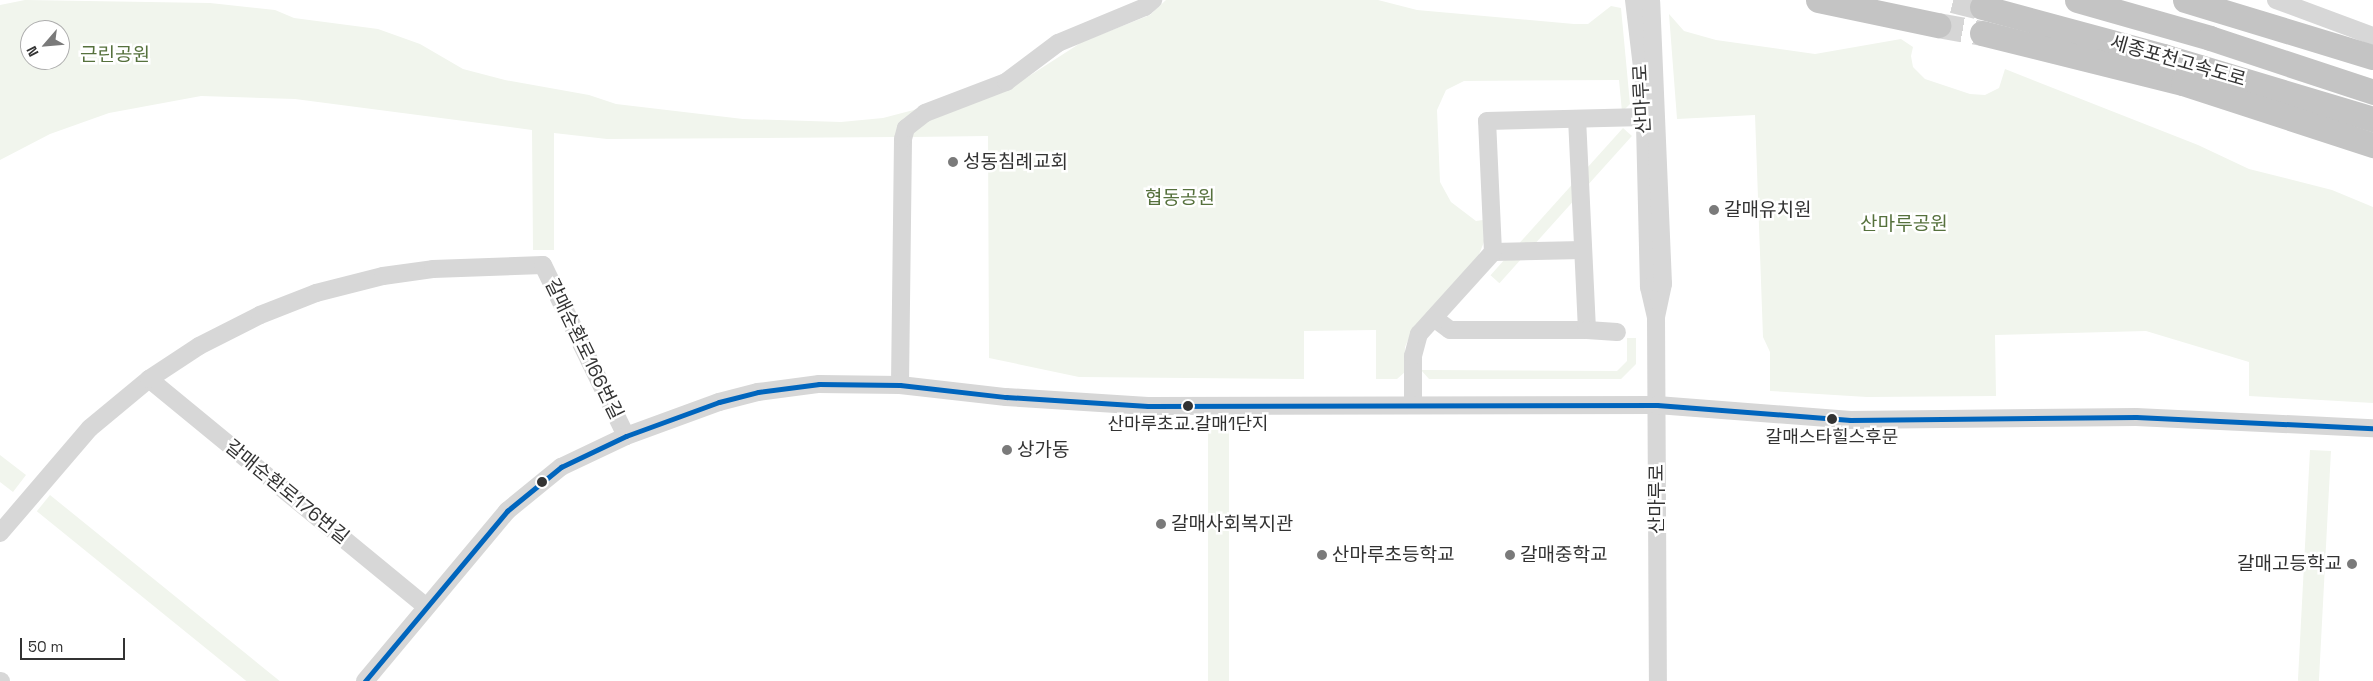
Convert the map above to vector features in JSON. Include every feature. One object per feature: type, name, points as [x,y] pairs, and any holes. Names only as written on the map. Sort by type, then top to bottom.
[{"type":"highway","points":[[1818,0],[1938,25]]},
{"type":"highway","name":"세종포천고속도로","points":[[2077,0],[2210,38],[2373,92]]},
{"type":"highway","points":[[2185,0],[2373,57]]},
{"type":"highway","name":"세종포천고속도로","points":[[1982,7],[2164,56],[2373,119]]},
{"type":"highway","points":[[1982,33],[2183,84],[2373,145]]},
{"type":"street","points":[[900,385],[903,139],[906,128],[925,113],[1006,82],[1058,43],[1144,7],[1153,0]]},
{"type":"street","name":"산마루로","points":[[1634,0],[1644,84],[1649,287],[1656,317],[1658,681]]},
{"type":"street","points":[[2276,0],[2373,36]]},
{"type":"street","name":"산마루로","points":[[1651,2],[1663,284],[1656,317]]},
{"type":"street","points":[[1413,403],[1414,344],[1434,318],[1493,252],[1487,121],[1644,117]]},
{"type":"street","points":[[1577,120],[1586,330]]},
{"type":"street","points":[[1493,252],[1583,250]]},
{"type":"street","name":"갈매순환로166번길","points":[[0,533],[90,428],[149,379],[208,342],[260,315],[316,293],[383,276],[433,269],[543,265],[626,436]]},
{"type":"street","points":[[1434,318],[1450,330],[1586,330],[1617,332]]},
{"type":"street","name":"갈매순환로176번길","points":[[149,379],[425,606]]},
{"type":"street","points":[[365,681],[425,606],[506,511],[561,467],[626,436],[710,405],[758,392],[819,384],[900,385],[1006,397],[1148,406],[1413,403],[1657,405],[1850,420],[2136,417],[2373,428]]},
{"type":"green space","name":"근린공원","points":[[25,0],[210,3],[275,10],[294,18],[378,29],[420,44],[463,69],[505,80],[589,95],[616,104],[743,119],[841,122],[883,118],[925,107],[904,118],[895,137],[607,139],[554,133],[554,250],[533,250],[532,130],[295,99],[201,96],[109,113],[50,134],[0,160],[0,5]]},
{"type":"green space","name":"협동공원","points":[[1166,0],[1378,0],[1417,10],[1574,24],[1588,24],[1611,6],[1621,8],[1630,104],[1622,112],[1619,80],[1464,81],[1446,90],[1437,110],[1440,182],[1451,202],[1476,221],[1483,220],[1484,242],[1478,257],[1412,331],[1405,347],[1405,372],[1397,379],[1376,379],[1376,330],[1304,331],[1304,379],[1079,377],[989,358],[988,136],[912,137],[914,132],[920,123],[1023,80],[1082,42],[1150,15]]},
{"type":"green space","name":"산마루공원","points":[[1669,14],[1684,31],[1716,40],[1815,54],[1901,39],[1913,47],[1911,56],[1913,67],[1925,79],[1970,94],[1985,95],[1999,88],[2005,69],[2198,145],[2249,169],[2332,190],[2373,207],[2373,403],[2249,396],[2249,362],[2146,331],[1995,335],[1996,396],[1867,397],[1770,391],[1770,352],[1763,337],[1755,115],[1677,119]]},
{"type":"green space","points":[[1623,128],[1632,136],[1499,283],[1491,275]]},
{"type":"green space","points":[[1627,338],[1636,338],[1636,364],[1621,379],[1429,379],[1421,370],[1617,371],[1627,361]]},
{"type":"green space","points":[[1208,430],[1229,430],[1229,681],[1208,681]]},
{"type":"green space","points":[[2310,450],[2331,451],[2319,681],[2298,681]]},
{"type":"green space","points":[[0,455],[26,475],[13,492],[0,482]]},
{"type":"green space","points":[[50,495],[280,681],[246,681],[37,511]]},
{"type":"tunnel","points":[[1953,0],[1982,7]]},
{"type":"tunnel","points":[[1938,25],[1982,33]]},
{"type":"transit line","points":[[365,681],[507,511],[561,467],[626,436],[719,402],[758,392],[819,384],[900,385],[1006,397],[1148,406],[1657,405],[1850,420],[2136,417],[2373,428]]},
{"type":"place","name":"성동침례교회","points":[[953,162]]},
{"type":"place","name":"갈매유치원","points":[[1714,210]]},
{"type":"place","name":"산마루초교.갈매1단지","points":[[1188,406]]},
{"type":"place","name":"갈매스타힐스후문","points":[[1832,419]]},
{"type":"place","name":"상가동","points":[[1007,450]]},
{"type":"place","name":"갈매사회복지관","points":[[1161,524]]},
{"type":"place","name":"산마루초등학교","points":[[1322,555]]},
{"type":"place","name":"갈매중학교","points":[[1510,555]]},
{"type":"place","name":"갈매고등학교","points":[[2352,564]]}]
